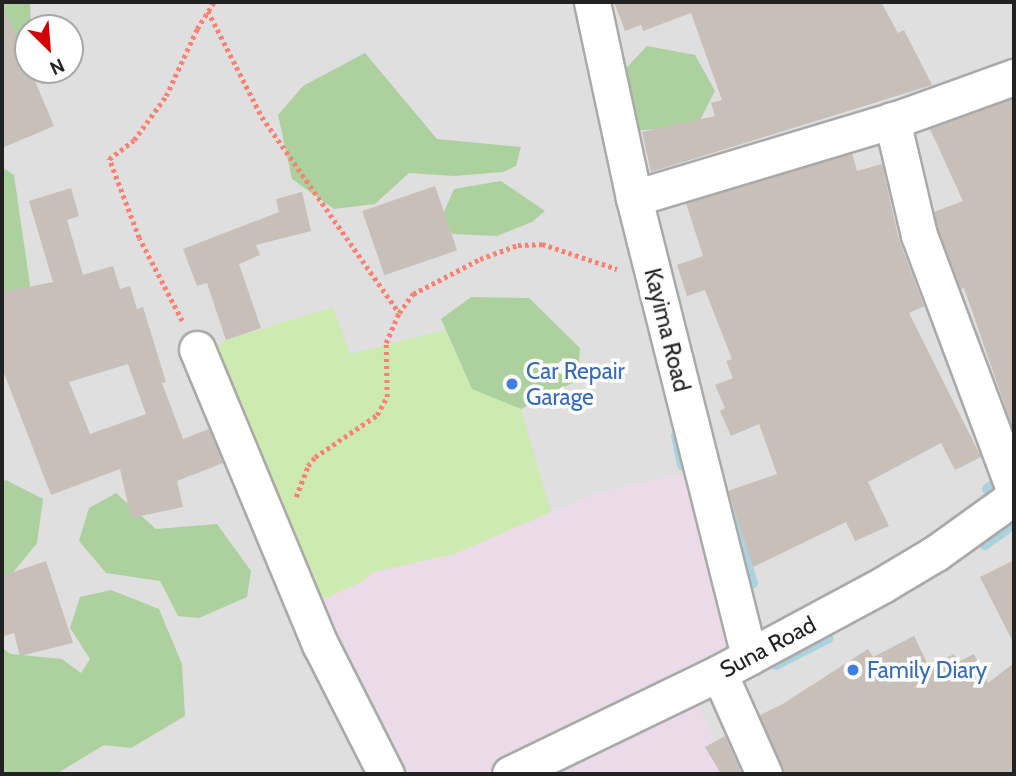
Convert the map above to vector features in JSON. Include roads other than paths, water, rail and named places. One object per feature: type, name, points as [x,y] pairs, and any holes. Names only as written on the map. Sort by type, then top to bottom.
[{"type":"street","name":"Kayima Road","points":[[592,2],[650,262],[734,665],[764,774]]},
{"type":"street","points":[[634,198],[892,120],[1014,77]]},
{"type":"street","points":[[892,120],[919,235],[1014,489]]},
{"type":"street","points":[[197,349],[320,644],[386,774]]},
{"type":"street","name":"Suna Road","points":[[510,774],[734,665],[884,584],[1014,498]]},
{"type":"waterway","points":[[676,436],[682,465]]},
{"type":"waterway","points":[[987,489],[1002,479]]},
{"type":"waterway","points":[[729,509],[753,583]]},
{"type":"waterway","points":[[985,545],[1014,524]]},
{"type":"waterway","points":[[776,665],[829,638]]},
{"type":"place","name":"Car Repair Garage","points":[[512,384]]},
{"type":"place","name":"Family Diary","points":[[853,670]]}]
